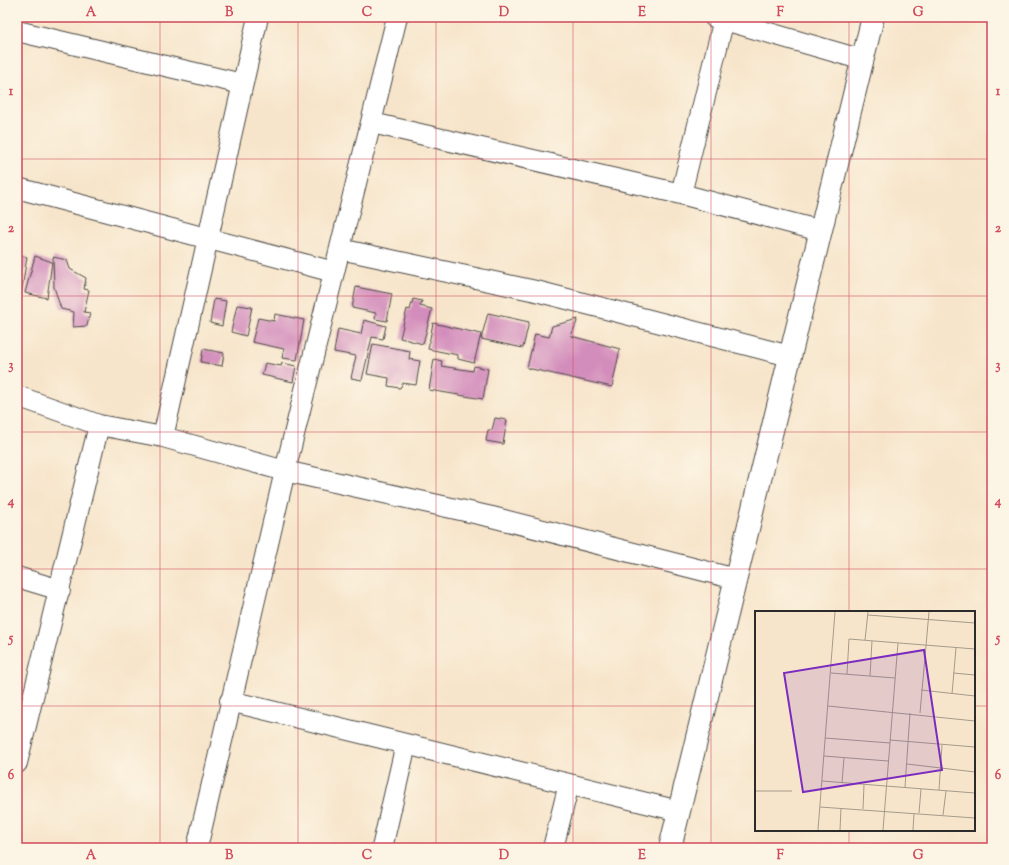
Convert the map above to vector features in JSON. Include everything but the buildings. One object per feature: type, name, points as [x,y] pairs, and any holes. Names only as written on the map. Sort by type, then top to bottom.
[{"type":"street","points":[[163,437],[258,17]]},
{"type":"street","points":[[197,848],[230,701],[285,471],[397,17]]},
{"type":"street","points":[[670,848],[873,17]]},
{"type":"street","points":[[681,194],[719,18],[863,60]]},
{"type":"street","points":[[17,31],[242,84]]},
{"type":"street","points":[[372,123],[681,194],[821,231]]},
{"type":"street","points":[[17,188],[334,272]]},
{"type":"street","points":[[340,249],[536,291],[790,356]]},
{"type":"street","points":[[17,396],[99,425],[163,437],[285,471],[492,517],[736,579]]},
{"type":"street","points":[[17,763],[99,425]]},
{"type":"street","points":[[17,577],[60,590]]},
{"type":"street","points":[[230,701],[679,811]]},
{"type":"street","points":[[382,848],[406,744]]},
{"type":"street","points":[[554,848],[569,784]]}]
